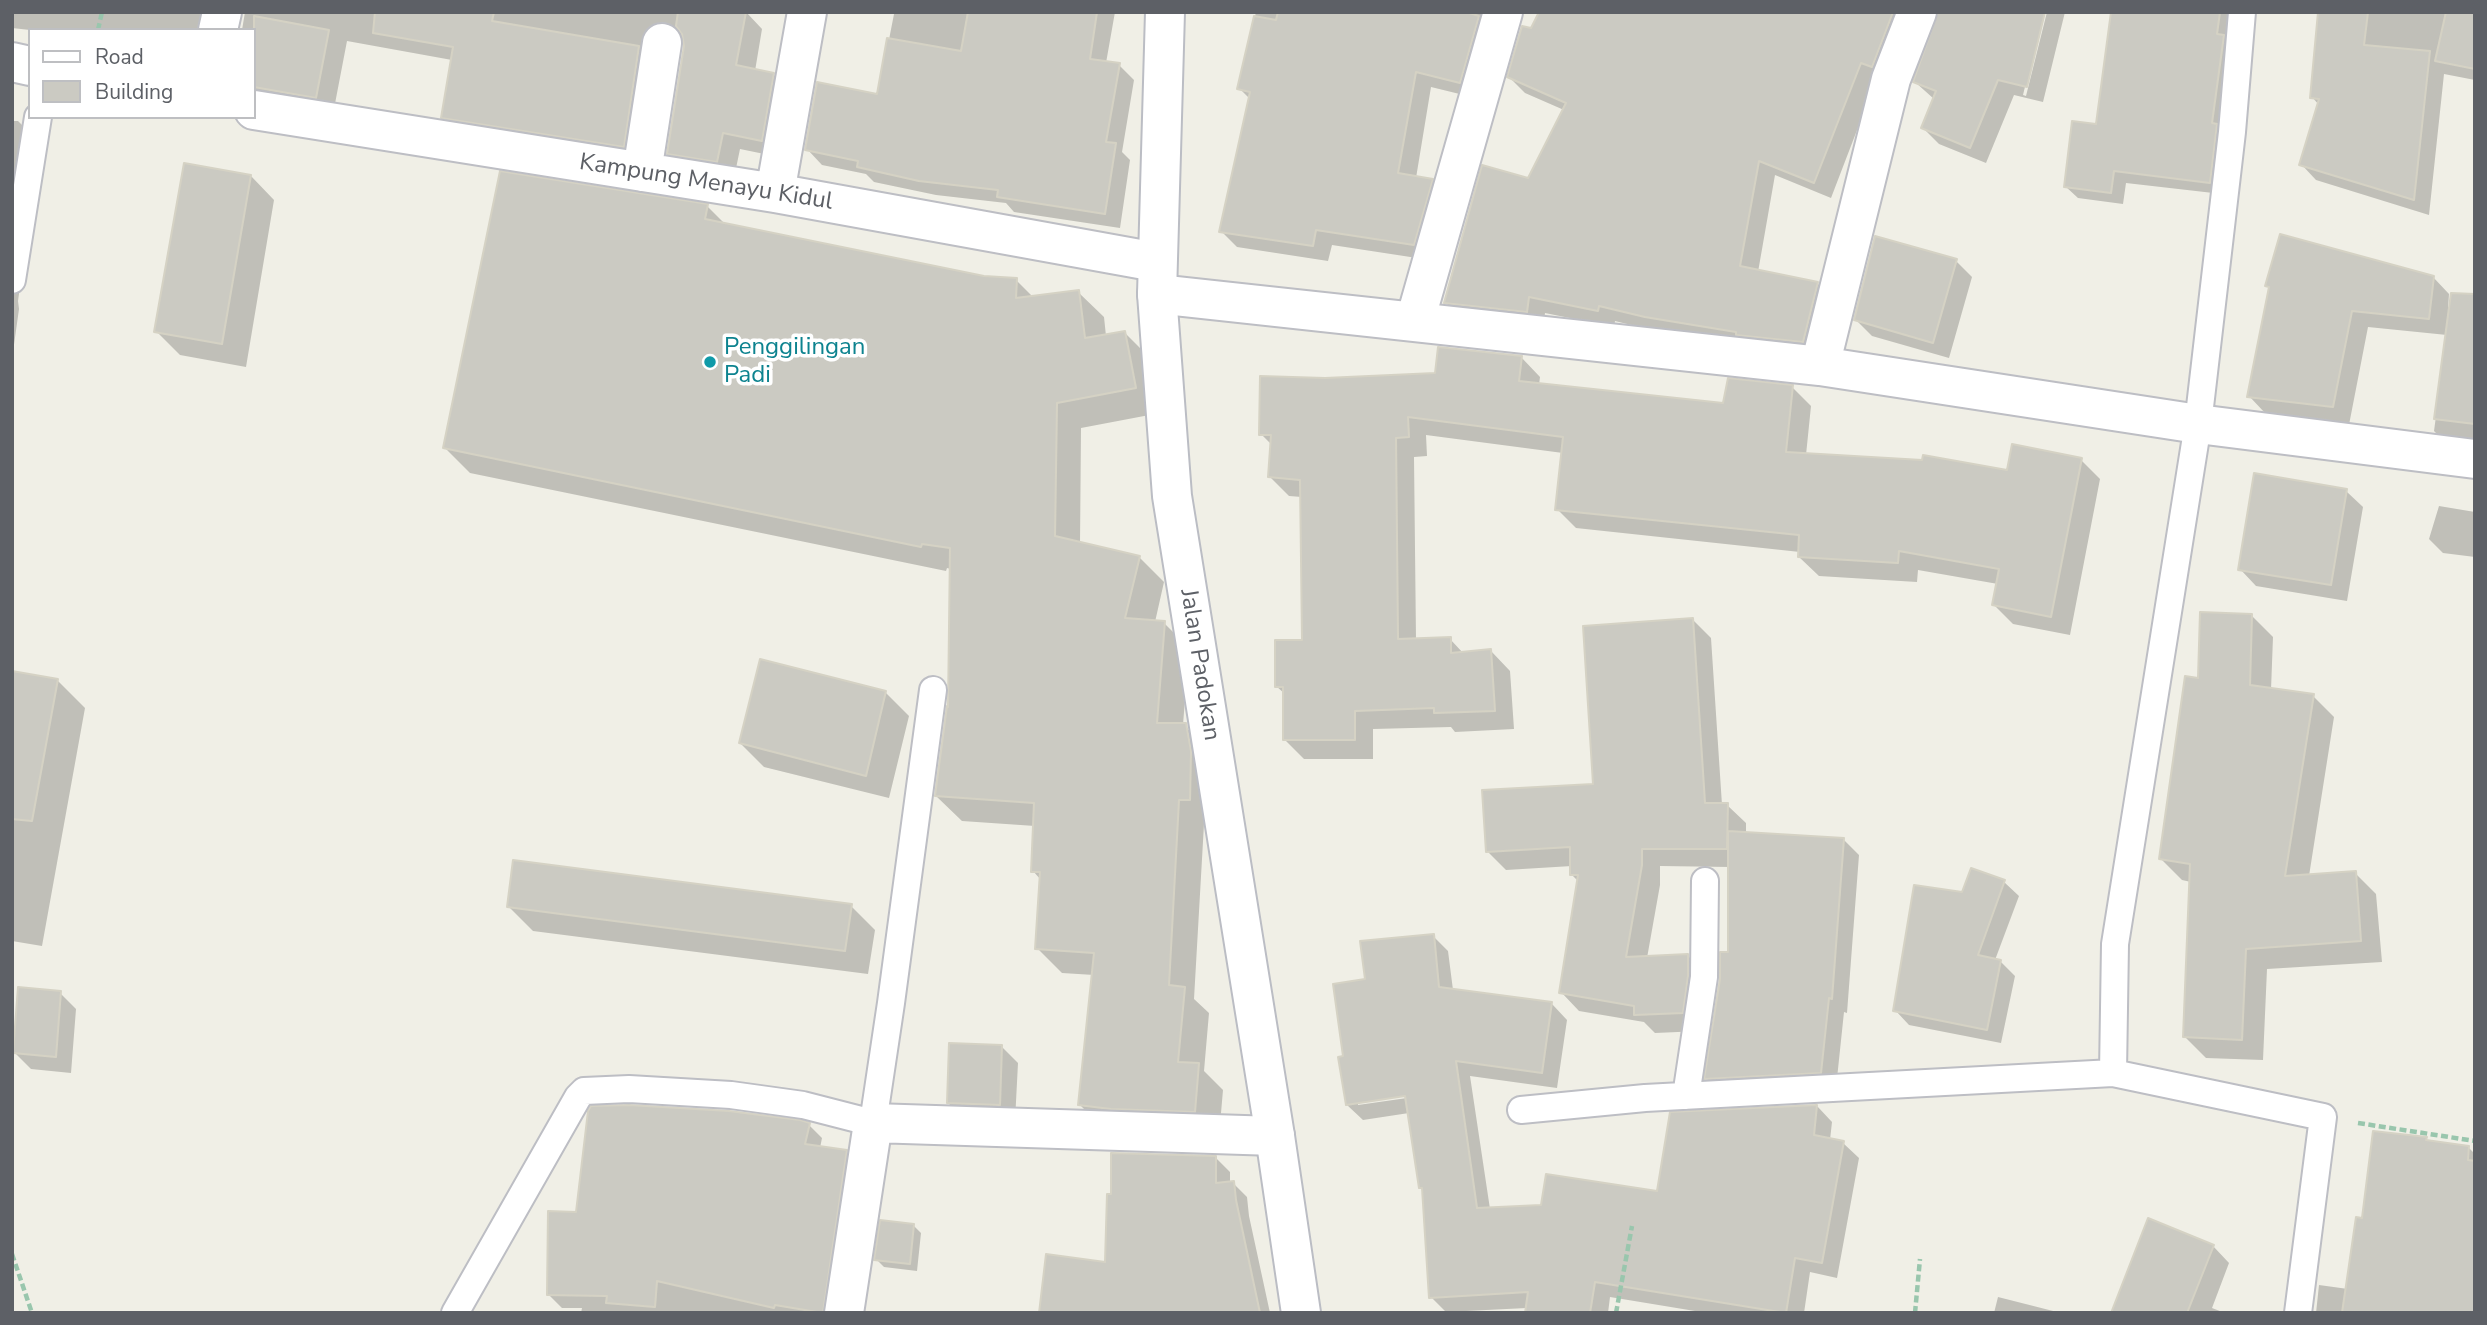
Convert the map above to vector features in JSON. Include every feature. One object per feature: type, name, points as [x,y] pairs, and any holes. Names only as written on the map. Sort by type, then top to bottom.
[{"type":"street","points":[[775,193],[807,12]]},
{"type":"street","name":"Jalan Padokan","points":[[1165,12],[1157,278],[1172,496],[1301,1313]]},
{"type":"street","points":[[1415,321],[1503,12]]},
{"type":"street","points":[[1820,366],[1891,79],[1903,42],[1917,12]]},
{"type":"street","points":[[642,172],[662,43]]},
{"type":"street","name":"Kampung Menayu Kidul","points":[[256,110],[775,193],[1157,278],[1415,321],[1820,366],[2198,424],[2475,458]]},
{"type":"street","points":[[844,1313],[873,1122],[1275,1136]]},
{"type":"lane","points":[[2113,1073],[2115,944],[2198,424],[2232,132],[2242,12]]},
{"type":"lane","points":[[12,280],[38,119]]},
{"type":"lane","points":[[455,1313],[572,1107],[584,1091],[629,1089],[731,1095],[803,1105],[873,1122],[933,690]]},
{"type":"lane","points":[[1686,1096],[1704,977],[1705,881]]},
{"type":"lane","points":[[1521,1110],[1686,1096],[2113,1073],[2323,1117],[2298,1313]]},
{"type":"path","points":[[2323,1117],[2475,1141]]},
{"type":"path","points":[[1616,1313],[1632,1226]]},
{"type":"path","points":[[12,1254],[33,1313]]},
{"type":"path","points":[[1915,1313],[1920,1259]]},
{"type":"building","points":[[375,12],[494,12],[492,21],[639,46],[624,147],[441,118],[453,47],[373,33]]},
{"type":"building","points":[[678,12],[746,12],[736,65],[774,73],[762,141],[723,133],[717,162],[667,154],[684,46],[682,34],[676,26]]},
{"type":"building","points":[[968,12],[1097,12],[1090,59],[1120,63],[1106,142],[1116,143],[1105,214],[997,197],[998,190],[919,181],[857,167],[858,161],[805,150],[817,82],[877,94],[887,38],[961,51]]},
{"type":"building","points":[[1278,12],[1466,12],[1479,16],[1460,83],[1416,72],[1398,173],[1433,179],[1414,245],[1316,230],[1313,246],[1219,232],[1250,92],[1237,89],[1254,16],[1276,20]]},
{"type":"building","points":[[1539,12],[1893,12],[1872,67],[1861,63],[1814,183],[1759,161],[1740,266],[1818,282],[1803,342],[1736,335],[1736,332],[1645,317],[1599,306],[1598,311],[1529,297],[1527,312],[1444,303],[1482,165],[1528,178],[1566,103],[1507,77],[1522,26],[1531,28]]},
{"type":"building","points":[[1938,12],[2045,12],[2027,87],[1998,80],[1970,148],[1921,128],[1936,91],[1913,82]]},
{"type":"building","points":[[2111,12],[2220,12],[2217,34],[2224,35],[2212,123],[2217,124],[2210,183],[2114,171],[2111,193],[2064,187],[2072,121],[2096,124]]},
{"type":"building","points":[[2318,12],[2368,12],[2364,45],[2430,51],[2414,200],[2299,165],[2319,99],[2310,98]]},
{"type":"building","points":[[2446,12],[2475,12],[2475,69],[2435,61]]},
{"type":"building","points":[[254,16],[329,30],[316,98],[256,87]]},
{"type":"building","points":[[184,163],[251,175],[222,344],[154,332]]},
{"type":"building","points":[[500,171],[708,204],[705,219],[984,276],[1017,278],[1016,298],[1079,290],[1085,338],[1125,331],[1136,388],[1057,403],[1055,536],[1140,556],[1125,618],[1165,621],[1157,723],[1186,723],[1191,751],[1190,800],[1179,800],[1169,985],[1185,987],[1178,1062],[1199,1063],[1195,1112],[1078,1105],[1094,953],[1035,949],[1040,872],[1031,872],[1034,803],[935,796],[948,707],[950,548],[922,544],[921,547],[443,448]]},
{"type":"building","points":[[2280,234],[2434,276],[2429,319],[2352,311],[2333,407],[2247,397],[2269,287],[2265,286]]},
{"type":"building","points":[[1875,236],[1957,259],[1933,343],[1854,320]]},
{"type":"building","points":[[2451,293],[2475,294],[2475,424],[2434,419]]},
{"type":"building","points":[[1438,347],[1522,356],[1519,381],[1723,403],[1728,378],[1793,385],[1786,452],[1922,460],[1923,455],[2007,470],[2012,444],[2082,458],[2051,617],[1992,605],[1999,569],[1899,551],[1898,563],[1798,557],[1799,535],[1555,510],[1563,437],[1408,417],[1409,437],[1396,438],[1398,639],[1451,637],[1451,653],[1491,649],[1495,711],[1434,713],[1434,708],[1355,711],[1355,740],[1283,740],[1283,687],[1275,687],[1275,640],[1302,640],[1300,480],[1268,477],[1271,435],[1259,435],[1260,376],[1325,378],[1435,373]]},
{"type":"building","points":[[2254,473],[2347,489],[2331,585],[2238,570]]},
{"type":"building","points":[[2200,612],[2252,614],[2250,685],[2314,694],[2285,876],[2356,871],[2361,941],[2246,949],[2242,1040],[2183,1037],[2190,864],[2159,859],[2185,676],[2198,678]]},
{"type":"building","points":[[1693,618],[1705,803],[1728,803],[1727,849],[1642,849],[1642,865],[1626,957],[1688,954],[1688,976],[1683,1013],[1634,1015],[1634,1006],[1559,993],[1578,875],[1570,875],[1570,847],[1486,852],[1482,790],[1593,784],[1583,626]]},
{"type":"building","points":[[760,659],[886,691],[866,776],[739,743]]},
{"type":"building","points":[[12,671],[58,679],[32,821],[12,819]]},
{"type":"building","points":[[1728,831],[1844,838],[1832,999],[1829,998],[1821,1073],[1704,1079],[1720,979],[1720,952],[1728,952]]},
{"type":"building","points":[[513,860],[852,904],[845,951],[507,907]]},
{"type":"building","points":[[1971,868],[2005,880],[1978,955],[2001,960],[1987,1030],[1893,1011],[1914,885],[1962,892]]},
{"type":"building","points":[[1434,934],[1439,987],[1552,1002],[1542,1073],[1456,1061],[1477,1208],[1541,1205],[1546,1174],[1657,1191],[1670,1112],[1817,1105],[1814,1135],[1844,1141],[1822,1263],[1795,1258],[1786,1313],[1595,1282],[1590,1313],[1525,1313],[1528,1292],[1429,1298],[1422,1188],[1419,1188],[1405,1096],[1346,1105],[1338,1057],[1343,1056],[1333,984],[1365,979],[1360,941]]},
{"type":"building","points":[[18,987],[61,991],[56,1057],[13,1053]]},
{"type":"building","points":[[949,1043],[1002,1045],[1000,1105],[947,1103]]},
{"type":"building","points":[[629,1105],[729,1111],[800,1120],[810,1123],[805,1144],[847,1150],[823,1313],[775,1305],[774,1308],[657,1281],[655,1307],[606,1303],[607,1296],[547,1295],[548,1211],[576,1212],[588,1111],[591,1106]]},
{"type":"building","points":[[2373,1131],[2427,1137],[2426,1140],[2469,1146],[2468,1160],[2475,1161],[2475,1313],[2342,1313],[2356,1217],[2362,1218]]},
{"type":"building","points":[[1111,1153],[1216,1156],[1216,1183],[1234,1181],[1260,1313],[1039,1313],[1046,1254],[1105,1262],[1107,1194],[1111,1194]]},
{"type":"building","points":[[2148,1218],[2214,1245],[2187,1313],[2111,1313]]},
{"type":"building","points":[[880,1220],[914,1224],[910,1264],[874,1260]]},
{"type":"place","name":"Penggilingan Padi","points":[[710,362]]}]
